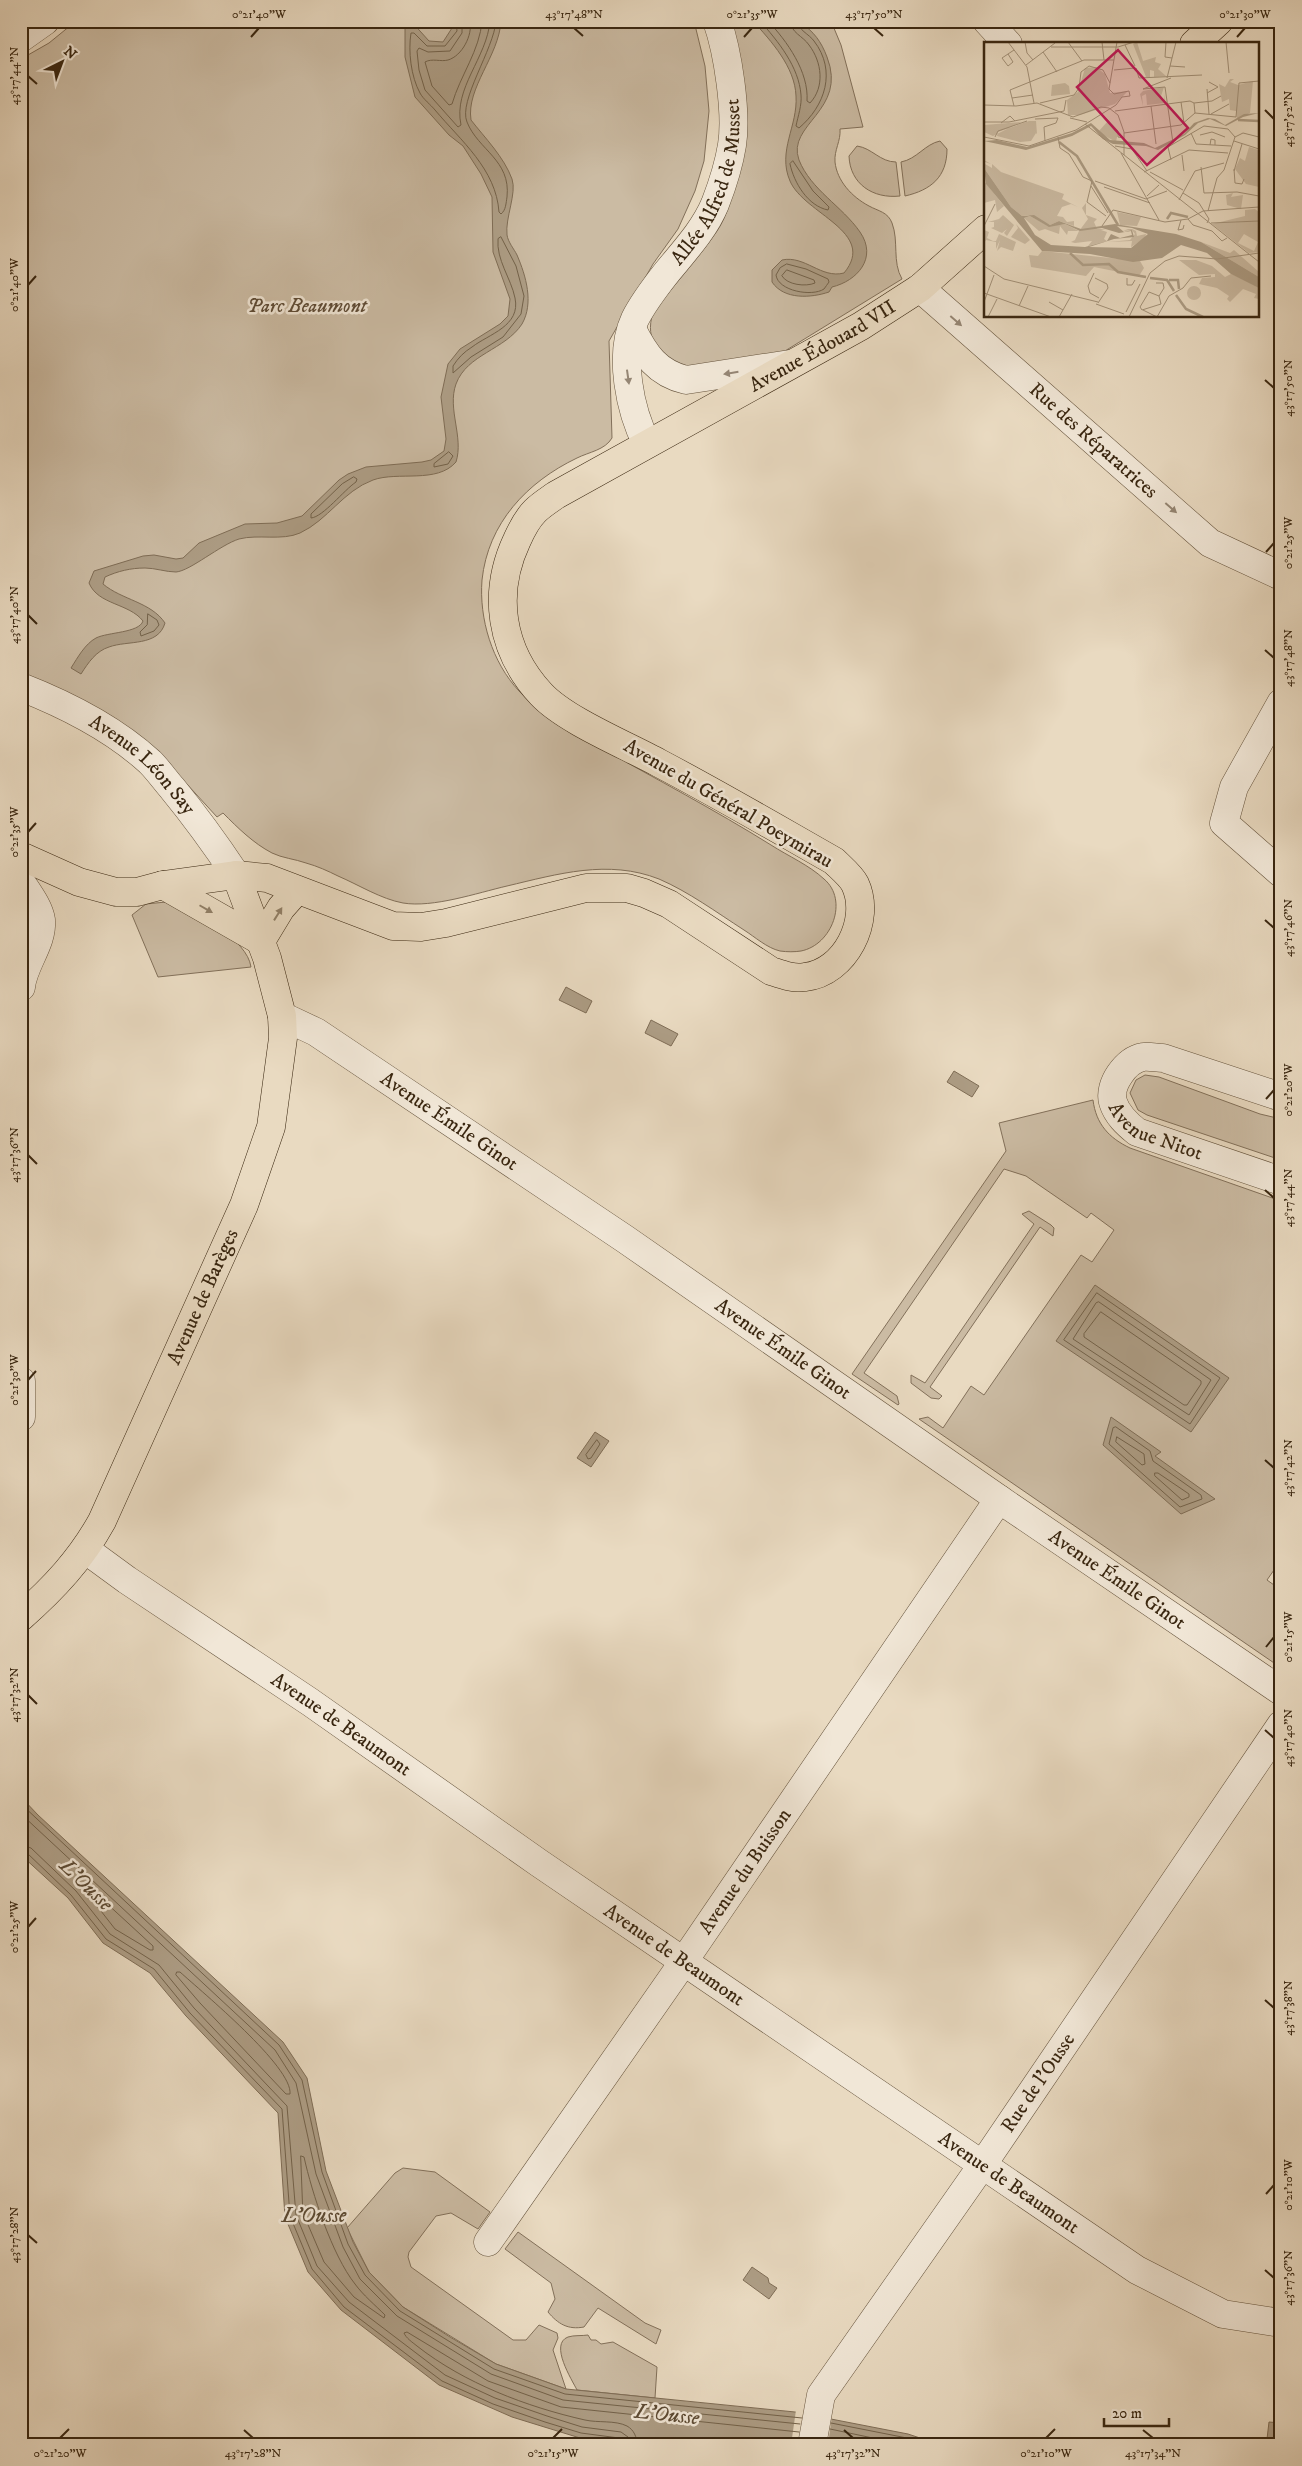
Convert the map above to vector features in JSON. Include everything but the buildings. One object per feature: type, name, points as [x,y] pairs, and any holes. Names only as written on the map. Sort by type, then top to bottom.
[{"type":"main road","points":[[1196,42],[1219,21]]},
{"type":"main road","name":"Avenue Édouard VII","points":[[648,444],[862,326],[920,288],[984,232]]},
{"type":"main road","name":"Avenue du Général Poeymirau","points":[[21,856],[79,882],[116,892],[137,892],[164,885],[236,875],[267,878],[393,926],[421,927],[446,923],[586,888],[627,888],[669,904],[771,971],[788,977],[806,977],[820,972],[845,953],[858,929],[861,912],[855,884],[834,861],[687,778],[568,714],[542,695],[524,673],[504,624],[502,604],[503,579],[508,559],[534,512],[556,495],[648,444]]},
{"type":"main road","name":"Avenue de Barèges","points":[[21,1617],[52,1590],[86,1550],[102,1521],[244,1205],[266,1148],[274,1112],[283,1038],[282,1016],[261,941],[236,875]]},
{"type":"main road","points":[[164,885],[261,941],[281,908],[297,890]]},
{"type":"street","points":[[21,38],[45,21]]},
{"type":"street","name":"Allée Alfred de Musset","points":[[648,444],[634,414],[627,370],[627,348],[635,320],[666,275],[700,232],[715,204],[732,145],[732,97],[716,21]]},
{"type":"street","points":[[987,21],[1006,42]]},
{"type":"street","name":"Rue des Réparatrices","points":[[920,288],[1210,543],[1281,576]]},
{"type":"street","points":[[632,329],[641,347],[654,364],[670,376],[686,380],[796,363]]},
{"type":"street","name":"Avenue Léon Say","points":[[21,687],[57,702],[122,739],[151,763],[203,826],[236,875]]},
{"type":"street","points":[[1281,703],[1234,787],[1224,823],[1281,873]]},
{"type":"street","points":[[21,882],[37,908],[41,920],[35,948],[27,964],[21,987]]},
{"type":"street","name":"Avenue Émile Ginot","points":[[282,1016],[316,1032],[625,1239],[999,1499],[1281,1691]]},
{"type":"street","name":"Avenue Nitot","points":[[1281,1097],[1163,1058],[1143,1057],[1127,1066],[1116,1081],[1113,1100],[1122,1120],[1137,1132],[1281,1181]]},
{"type":"street","points":[[21,1381],[21,1417]]},
{"type":"street","name":"Avenue du Buisson","points":[[488,2242],[684,1961],[999,1499]]},
{"type":"street","name":"Avenue de Beaumont","points":[[86,1550],[127,1580],[310,1702],[539,1863],[1137,2270],[1223,2314],[1281,2323]]},
{"type":"street","name":"Rue de l'Ousse","points":[[812,2445],[822,2395],[983,2164],[1281,1725]]},
{"type":"green space","name":"Parc Beaumont","points":[[76,21],[694,21],[705,66],[709,111],[704,161],[695,191],[678,229],[653,264],[609,341],[612,438],[601,448],[577,458],[542,479],[513,507],[502,523],[492,540],[482,580],[485,625],[501,667],[519,691],[537,708],[578,735],[707,807],[812,869],[824,879],[831,888],[835,898],[836,909],[834,921],[821,940],[812,947],[801,951],[785,952],[775,950],[670,884],[640,873],[621,870],[602,869],[564,873],[441,902],[415,904],[403,903],[387,898],[322,869],[276,855],[258,845],[223,813],[217,817],[174,770],[21,677],[21,59],[49,43]]},
{"type":"green space","points":[[728,21],[831,21],[841,45],[863,127],[840,129],[840,138],[835,158],[836,169],[842,182],[851,193],[890,219],[894,230],[897,266],[902,279],[780,354],[682,368],[656,346],[652,339],[651,323],[653,312],[702,252],[720,226],[741,163],[744,142],[745,103],[739,63]]},
{"type":"green space","points":[[940,141],[947,149],[941,175],[930,186],[905,196],[901,162],[912,158],[930,145]]},
{"type":"green space","points":[[857,146],[867,149],[885,160],[896,162],[900,196],[881,195],[872,192],[858,182],[850,166],[849,156]]},
{"type":"green space","points":[[176,901],[231,938],[248,957],[251,967],[158,977],[132,915],[146,904]]},
{"type":"green space","points":[[1145,1075],[1159,1077],[1260,1114],[1281,1119],[1281,1160],[1147,1115],[1138,1110],[1130,1093],[1136,1080]]},
{"type":"green space","points":[[1093,1100],[1100,1123],[1116,1140],[1130,1148],[1281,1201],[1281,1560],[1267,1580],[1281,1590],[1281,1665],[1277,1665],[919,1419],[928,1417],[943,1428],[971,1386],[984,1395],[1081,1255],[1092,1262],[1114,1230],[1091,1213],[1087,1218],[1026,1176],[1004,1169],[864,1373],[897,1396],[899,1404],[852,1374],[1006,1151],[999,1123]]},
{"type":"green space","points":[[1029,1211],[1054,1228],[1053,1236],[1040,1227],[930,1387],[942,1396],[939,1399],[931,1398],[911,1383],[911,1375],[925,1383],[1034,1224],[1022,1214]]},
{"type":"green space","points":[[403,2168],[435,2172],[490,2212],[478,2229],[451,2213],[436,2216],[409,2252],[408,2257],[411,2267],[513,2340],[526,2340],[539,2325],[557,2333],[558,2338],[553,2350],[566,2389],[496,2364],[403,2307],[369,2272],[347,2228],[395,2173]]},
{"type":"green space","points":[[518,2232],[645,2323],[661,2330],[656,2344],[598,2308],[584,2327],[568,2327],[556,2320],[548,2312],[555,2299],[551,2283],[505,2249]]},
{"type":"green space","points":[[588,2335],[591,2340],[596,2340],[601,2344],[613,2342],[657,2367],[655,2398],[577,2390],[567,2371],[561,2354],[561,2347],[563,2341],[568,2337]]},
{"type":"water","points":[[405,21],[411,21],[429,41],[443,42],[452,28],[451,21],[501,21],[495,47],[473,96],[471,120],[499,155],[512,179],[513,191],[507,235],[517,255],[526,281],[528,307],[522,324],[515,333],[477,359],[461,374],[456,384],[453,403],[458,443],[456,462],[448,469],[439,473],[417,476],[394,476],[373,480],[362,485],[344,498],[319,521],[300,533],[286,537],[239,539],[182,571],[140,568],[125,570],[105,577],[103,584],[152,610],[165,623],[156,636],[142,641],[109,647],[100,651],[81,674],[71,668],[88,644],[101,636],[136,628],[143,621],[130,611],[99,596],[93,590],[89,583],[94,571],[143,556],[154,555],[176,559],[183,558],[199,543],[245,524],[277,523],[302,516],[339,480],[348,474],[366,467],[431,460],[444,451],[446,439],[441,397],[448,364],[460,349],[500,324],[508,316],[510,299],[493,252],[492,197],[481,174],[463,146],[449,135],[415,97],[405,57]]},
{"type":"water","points":[[753,21],[800,22],[809,29],[822,46],[827,57],[831,75],[830,91],[824,104],[801,136],[797,147],[799,160],[811,180],[860,232],[867,251],[866,259],[857,274],[849,280],[832,287],[829,292],[814,296],[798,296],[783,292],[772,282],[772,270],[782,260],[790,259],[806,263],[828,273],[844,273],[852,259],[852,246],[846,235],[809,204],[790,181],[786,159],[796,107],[795,85],[781,55]]},
{"type":"water","points":[[566,987],[592,1001],[586,1013],[559,1000]]},
{"type":"water","points":[[651,1020],[678,1034],[671,1046],[645,1033]]},
{"type":"water","points":[[954,1071],[979,1086],[972,1097],[947,1082]]},
{"type":"water","points":[[1095,1285],[1229,1378],[1191,1432],[1056,1341]]},
{"type":"water","points":[[1111,1417],[1161,1452],[1155,1456],[1215,1499],[1181,1514],[1103,1445]]},
{"type":"water","points":[[595,1432],[609,1441],[591,1467],[577,1458]]},
{"type":"water","name":"L'Ousse","points":[[21,1797],[38,1815],[283,2042],[307,2078],[326,2171],[353,2242],[369,2272],[403,2307],[496,2364],[566,2389],[795,2412],[908,2434],[941,2445],[675,2445],[599,2441],[580,2438],[512,2417],[439,2385],[341,2310],[308,2272],[285,2217],[278,2113],[186,2016],[150,1973],[103,1943],[68,1898],[21,1855]]},
{"type":"water","points":[[752,2267],[768,2278],[769,2283],[777,2288],[769,2299],[743,2280]]},
{"type":"water","points":[[1269,2422],[1281,2423],[1281,2440],[1267,2439]]},
{"type":"pier","points":[[796,2410],[832,2416],[828,2445],[791,2445]]}]
